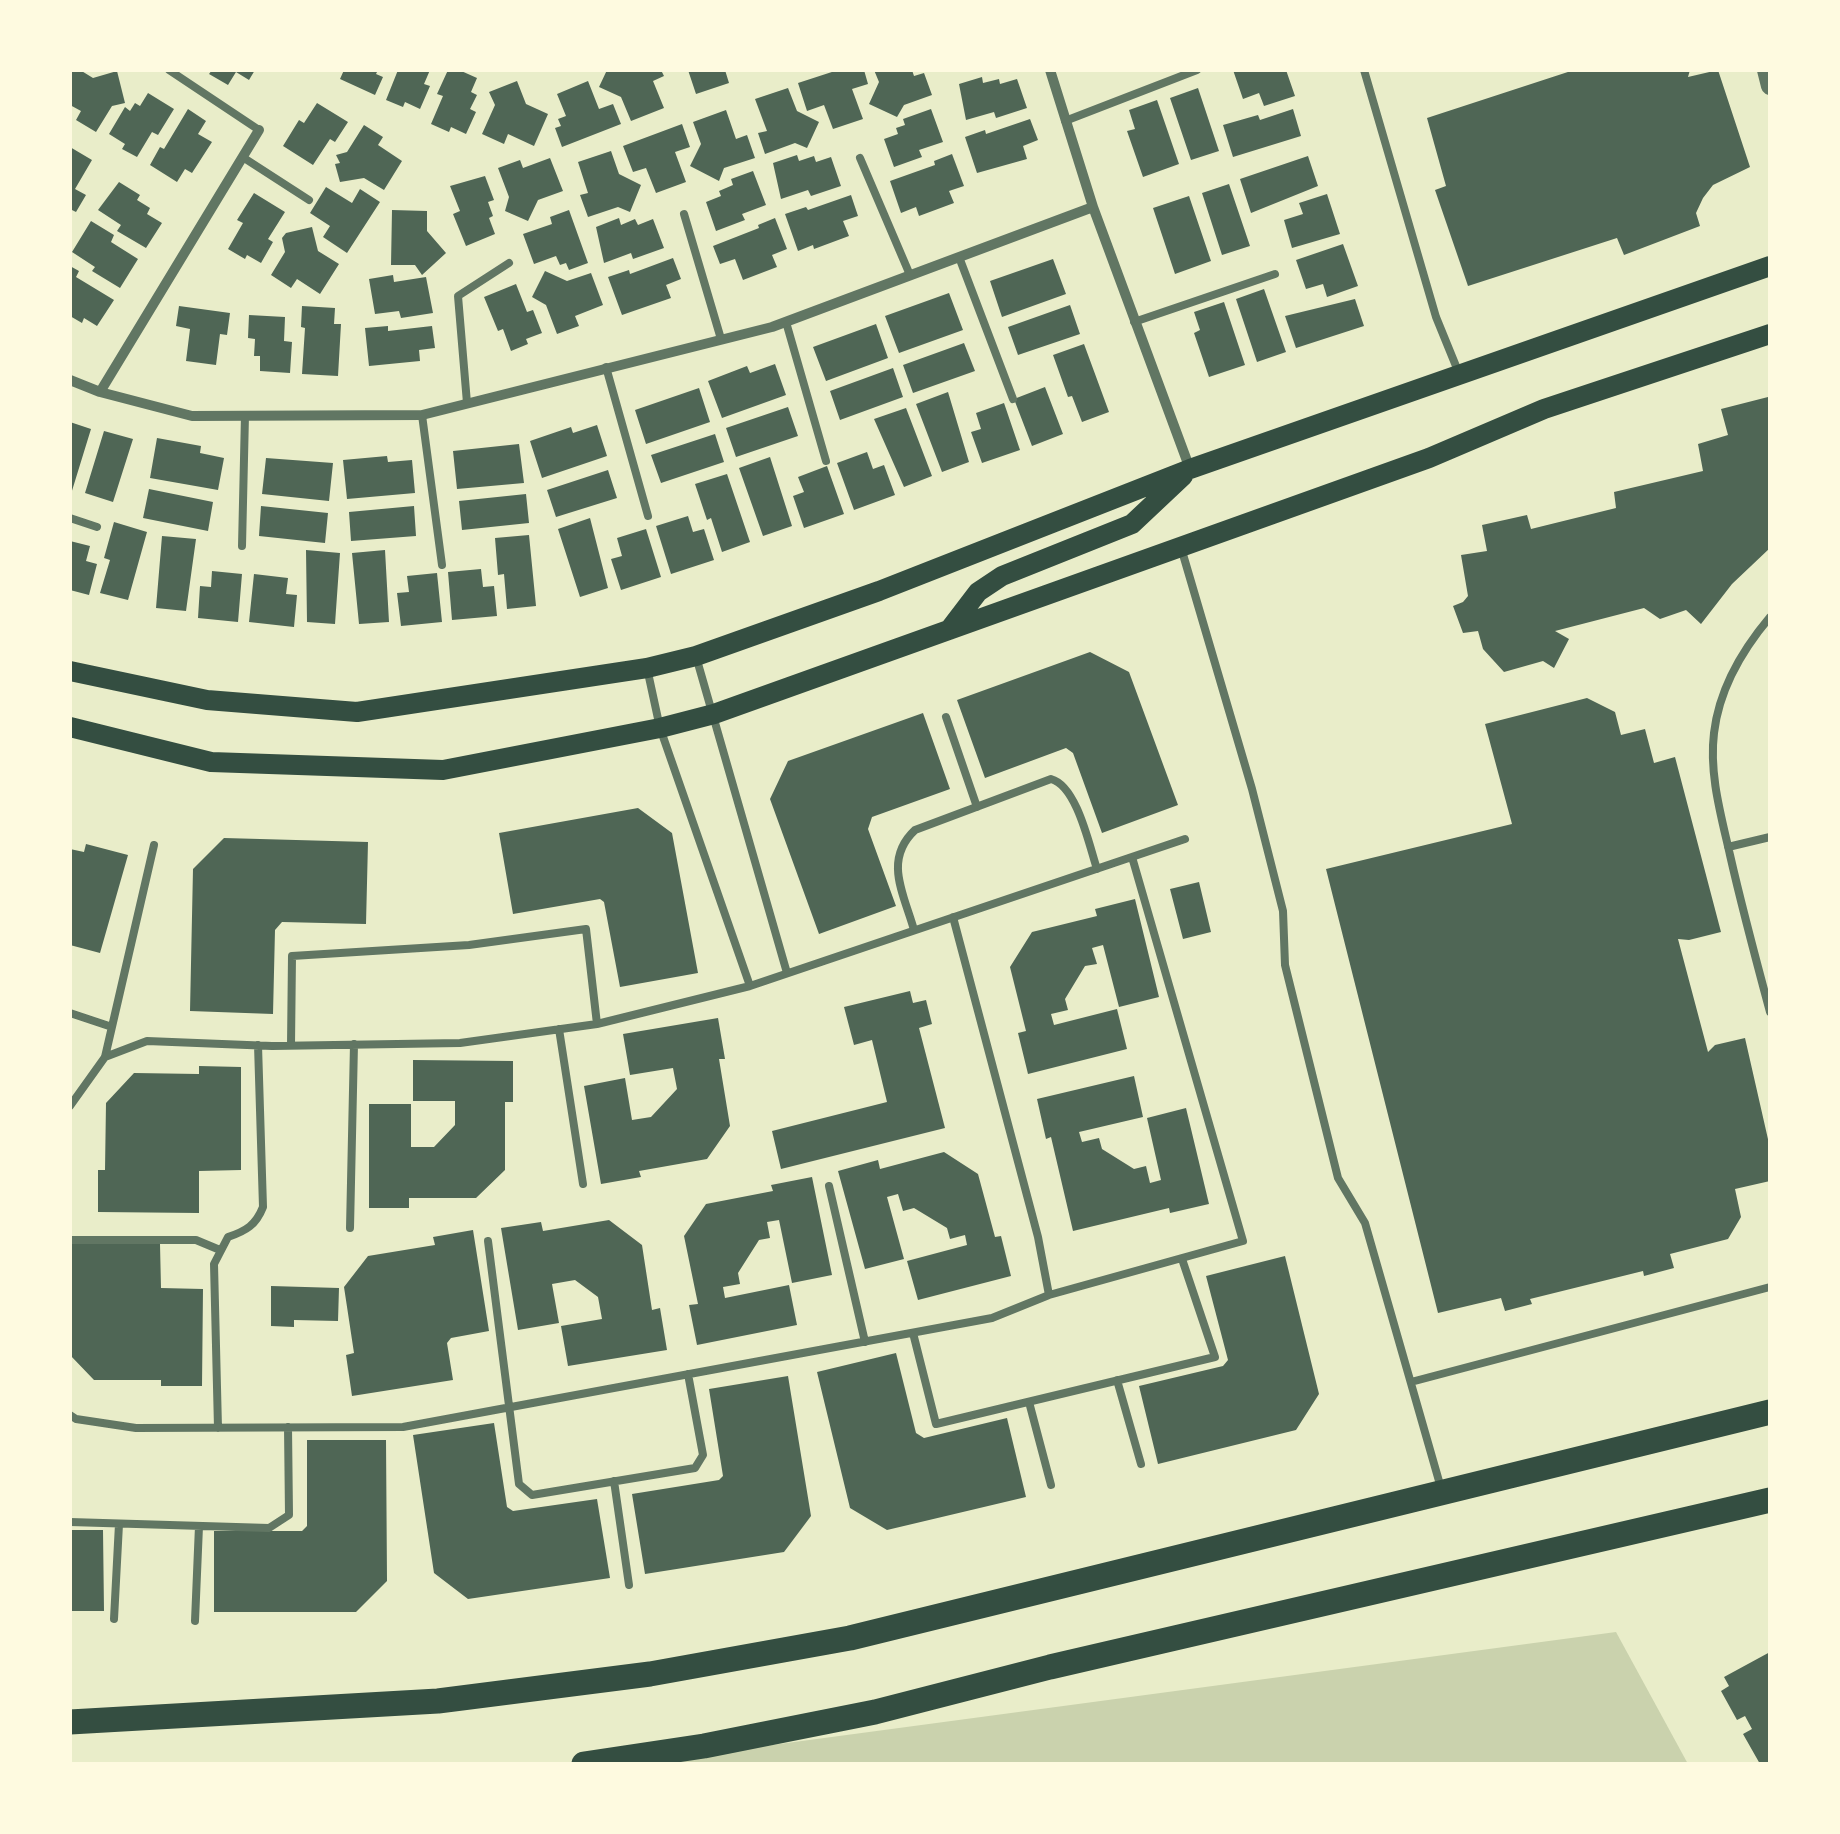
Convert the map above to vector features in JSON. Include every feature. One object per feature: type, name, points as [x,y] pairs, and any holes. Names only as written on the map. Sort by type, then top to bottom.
[{"type":"main road","points":[[70,671],[206,700],[357,712],[646,668],[696,656],[879,591],[1190,469],[1770,266]]},
{"type":"main road","points":[[70,726],[211,762],[443,770],[660,728],[714,714],[1429,458],[1544,408],[1770,334]]},
{"type":"main road","points":[[948,631],[978,592],[1002,576],[1132,524],[1190,469]]},
{"type":"main road","points":[[70,1722],[438,1701],[650,1674],[850,1638],[1770,1412]]},
{"type":"main road","points":[[584,1764],[704,1746],[875,1712],[1050,1667],[1770,1500]]},
{"type":"street","points":[[1050,70],[1093,207],[1190,469]]},
{"type":"street","points":[[1766,70],[1770,86]]},
{"type":"street","points":[[100,392],[259,130]]},
{"type":"street","points":[[70,380],[100,392],[192,416],[422,415],[786,322],[1093,207]]},
{"type":"lane","points":[[169,70],[259,130]]},
{"type":"lane","points":[[1065,120],[1197,70]]},
{"type":"lane","points":[[1364,70],[1436,317],[1460,376]]},
{"type":"lane","points":[[244,158],[309,200]]},
{"type":"lane","points":[[860,158],[910,275]]},
{"type":"lane","points":[[684,214],[721,339]]},
{"type":"lane","points":[[959,257],[1013,399]]},
{"type":"lane","points":[[467,403],[458,296],[509,263]]},
{"type":"lane","points":[[1134,322],[1275,274]]},
{"type":"lane","points":[[786,322],[826,462]]},
{"type":"lane","points":[[606,367],[648,516]]},
{"type":"lane","points":[[242,546],[245,415]]},
{"type":"lane","points":[[422,415],[442,565]]},
{"type":"lane","points":[[70,518],[97,528]]},
{"type":"lane","points":[[1180,545],[1252,789],[1282,911],[1286,965],[1338,1178],[1366,1223],[1442,1492]]},
{"type":"lane","points":[[1770,616],[1750,641],[1726,687],[1714,733],[1714,782],[1770,1012]]},
{"type":"lane","points":[[696,656],[788,973]]},
{"type":"lane","points":[[646,668],[660,728],[750,986]]},
{"type":"lane","points":[[946,717],[978,806]]},
{"type":"lane","points":[[914,930],[895,863],[904,841],[915,830],[1051,779],[1060,781],[1074,800],[1098,869]]},
{"type":"lane","points":[[1728,847],[1770,837]]},
{"type":"lane","points":[[106,1057],[147,1041],[258,1045],[460,1043],[597,1024],[750,986],[1186,839]]},
{"type":"lane","points":[[70,1106],[106,1057],[154,845]]},
{"type":"lane","points":[[70,1415],[136,1428],[403,1427],[992,1318],[1048,1295],[1243,1242],[1132,857]]},
{"type":"lane","points":[[954,917],[1038,1237],[1048,1295]]},
{"type":"lane","points":[[291,1045],[292,956],[469,945],[586,929],[597,1024]]},
{"type":"lane","points":[[70,1013],[112,1027]]},
{"type":"lane","points":[[559,1029],[583,1184]]},
{"type":"lane","points":[[350,1228],[354,1044]]},
{"type":"lane","points":[[218,1428],[214,1264],[228,1238],[246,1232],[263,1207],[258,1045]]},
{"type":"lane","points":[[829,1186],[865,1342]]},
{"type":"lane","points":[[70,1240],[196,1240],[220,1250]]},
{"type":"lane","points":[[488,1241],[519,1484],[532,1495],[699,1465],[703,1455],[688,1374]]},
{"type":"lane","points":[[913,1333],[936,1424],[1215,1357],[1182,1259]]},
{"type":"lane","points":[[1411,1382],[1770,1288]]},
{"type":"lane","points":[[1117,1380],[1141,1464]]},
{"type":"lane","points":[[1028,1402],[1052,1485]]},
{"type":"lane","points":[[70,1522],[269,1528],[289,1514],[288,1428]]},
{"type":"lane","points":[[614,1481],[629,1585]]},
{"type":"lane","points":[[114,1619],[119,1524]]},
{"type":"lane","points":[[195,1621],[199,1526]]},
{"type":"green space","points":[[1616,1632],[1688,1764],[630,1764]]},
{"type":"building","points":[[70,70],[80,70],[93,78],[117,71],[125,103],[112,106],[96,132],[76,120],[81,111],[70,105]]},
{"type":"building","points":[[212,70],[255,70],[249,80],[236,72],[228,85],[209,74]]},
{"type":"building","points":[[344,70],[378,70],[376,74],[383,77],[375,95],[340,79]]},
{"type":"building","points":[[398,70],[430,70],[424,84],[430,86],[420,109],[386,100]]},
{"type":"building","points":[[448,70],[477,78],[471,92],[477,95],[470,109],[476,112],[466,134],[431,124],[443,96],[437,94]]},
{"type":"building","points":[[607,70],[661,70],[664,76],[653,81],[664,108],[631,121],[621,97],[599,87]]},
{"type":"building","points":[[688,70],[725,70],[729,83],[696,94]]},
{"type":"building","points":[[838,70],[864,70],[868,84],[852,89],[863,119],[833,129],[824,105],[807,111],[798,83]]},
{"type":"building","points":[[874,70],[912,70],[914,76],[924,73],[932,95],[904,105],[897,117],[869,104],[879,82]]},
{"type":"building","points":[[1233,70],[1286,70],[1295,96],[1264,106],[1259,93],[1243,99]]},
{"type":"building","points":[[1574,70],[1690,70],[1688,77],[1718,70],[1750,167],[1713,185],[1696,213],[1700,226],[1624,255],[1617,238],[1468,286],[1435,190],[1446,186],[1427,118]]},
{"type":"building","points":[[982,77],[983,83],[999,79],[1000,84],[1017,79],[1027,108],[996,118],[994,112],[966,120],[959,84]]},
{"type":"building","points":[[517,81],[526,104],[548,114],[534,146],[508,134],[504,144],[482,134],[495,105],[489,92]]},
{"type":"building","points":[[588,81],[599,109],[613,104],[621,124],[562,147],[555,128],[561,126],[558,119],[566,116],[557,94]]},
{"type":"building","points":[[788,88],[797,111],[819,122],[807,148],[795,143],[765,154],[758,133],[767,131],[755,99]]},
{"type":"building","points":[[1198,88],[1219,151],[1191,160],[1170,98]]},
{"type":"building","points":[[148,93],[174,109],[158,135],[152,132],[137,157],[122,149],[125,144],[109,134],[125,107],[130,111],[135,103],[140,106]]},
{"type":"building","points":[[1157,100],[1179,164],[1143,177],[1127,131],[1135,129],[1129,110]]},
{"type":"building","points":[[317,103],[348,122],[335,142],[330,139],[313,165],[283,146],[299,120],[304,123]]},
{"type":"building","points":[[188,109],[206,121],[198,134],[212,142],[192,173],[185,169],[177,182],[150,165]]},
{"type":"building","points":[[931,109],[943,142],[919,150],[922,157],[894,167],[884,139],[898,134],[896,128],[905,125],[903,119]]},
{"type":"building","points":[[1293,109],[1301,136],[1233,157],[1223,125],[1258,115],[1260,120]]},
{"type":"building","points":[[726,110],[736,139],[747,135],[755,158],[724,168],[719,181],[690,166],[701,144],[693,122]]},
{"type":"building","points":[[1030,119],[1038,140],[1023,146],[1027,159],[977,173],[965,137]]},
{"type":"building","points":[[682,124],[690,147],[675,152],[686,182],[656,193],[646,168],[633,172],[623,146]]},
{"type":"building","points":[[364,125],[383,137],[378,145],[402,161],[384,190],[364,178],[340,182],[336,155],[347,152]]},
{"type":"building","points":[[70,147],[92,160],[75,189],[86,195],[76,212],[70,209]]},
{"type":"building","points":[[611,151],[619,174],[641,185],[630,212],[618,207],[588,217],[580,195],[588,193],[578,162]]},
{"type":"building","points":[[952,154],[964,186],[949,191],[954,203],[919,216],[916,207],[901,213],[890,181],[935,165],[934,161]]},
{"type":"building","points":[[797,155],[799,161],[814,156],[816,162],[831,157],[841,186],[811,196],[808,190],[781,199],[773,163]]},
{"type":"building","points":[[1308,156],[1318,186],[1251,213],[1240,179]]},
{"type":"building","points":[[550,158],[563,191],[538,200],[528,221],[505,211],[509,197],[498,168],[520,160],[523,168]]},
{"type":"building","points":[[753,171],[766,205],[742,214],[745,220],[716,231],[706,202],[733,185],[731,179]]},
{"type":"building","points":[[485,176],[494,200],[488,202],[495,234],[466,246],[453,214],[460,211],[450,186]]},
{"type":"building","points":[[119,182],[140,195],[137,200],[150,208],[147,214],[162,223],[146,248],[117,231],[121,225],[98,210]]},
{"type":"building","points":[[1229,184],[1250,246],[1222,255],[1202,193]]},
{"type":"building","points":[[326,187],[352,203],[360,189],[380,202],[347,253],[323,237],[330,226],[310,213]]},
{"type":"building","points":[[254,193],[285,212],[268,239],[273,242],[261,263],[228,249],[243,223],[237,220]]},
{"type":"building","points":[[1327,194],[1340,234],[1292,248],[1284,220],[1303,214],[1299,203]]},
{"type":"building","points":[[851,195],[858,216],[843,221],[849,236],[798,251],[785,214]]},
{"type":"building","points":[[1189,196],[1211,261],[1175,274],[1153,208]]},
{"type":"building","points":[[392,210],[427,211],[427,231],[446,253],[422,275],[415,265],[391,265]]},
{"type":"building","points":[[569,210],[588,263],[569,270],[566,263],[560,265],[556,256],[534,264],[523,234],[552,224],[550,217]]},
{"type":"building","points":[[619,218],[621,225],[635,219],[638,225],[653,219],[664,248],[633,259],[631,253],[604,263],[596,227]]},
{"type":"building","points":[[775,218],[787,249],[772,255],[777,267],[743,280],[735,259],[720,264],[713,246]]},
{"type":"building","points":[[91,221],[114,235],[111,242],[138,259],[120,288],[92,271],[95,267],[72,252]]},
{"type":"building","points":[[312,227],[318,251],[339,264],[320,294],[297,279],[291,288],[271,275],[285,252],[282,238],[286,233]]},
{"type":"building","points":[[1343,244],[1358,286],[1327,297],[1323,284],[1306,289],[1296,260]]},
{"type":"building","points":[[673,258],[681,279],[666,285],[671,298],[622,315],[608,277],[629,270],[630,274]]},
{"type":"building","points":[[1053,259],[1066,294],[1002,317],[990,281]]},
{"type":"building","points":[[70,266],[79,271],[76,277],[114,300],[97,326],[70,316]]},
{"type":"building","points":[[545,271],[567,281],[591,273],[603,305],[575,316],[579,326],[557,334],[546,305],[532,297]]},
{"type":"building","points":[[393,275],[394,282],[426,277],[433,313],[401,318],[399,311],[375,314],[369,279]]},
{"type":"building","points":[[516,284],[527,312],[533,310],[542,333],[511,351],[484,297]]},
{"type":"building","points":[[1264,289],[1286,352],[1257,362],[1236,299]]},
{"type":"building","points":[[949,293],[963,330],[899,353],[885,316]]},
{"type":"building","points":[[1355,299],[1364,326],[1296,348],[1285,316]]},
{"type":"building","points":[[1224,302],[1245,365],[1209,377],[1194,333],[1200,330],[1194,312]]},
{"type":"building","points":[[1070,305],[1080,334],[1018,355],[1008,327]]},
{"type":"building","points":[[179,306],[230,313],[227,335],[220,334],[216,365],[186,361],[190,329],[176,326]]},
{"type":"building","points":[[302,306],[335,308],[334,324],[341,324],[338,376],[302,374]]},
{"type":"building","points":[[249,315],[285,317],[284,341],[292,342],[290,373],[260,371],[260,356],[254,356],[255,339],[248,338]]},
{"type":"building","points":[[876,324],[888,358],[826,381],[813,347]]},
{"type":"building","points":[[388,326],[388,331],[432,326],[435,348],[419,350],[420,361],[369,366],[365,328]]},
{"type":"building","points":[[964,343],[975,371],[913,393],[903,365]]},
{"type":"building","points":[[1084,344],[1109,412],[1082,422],[1053,355]]},
{"type":"building","points":[[775,364],[786,395],[722,418],[708,381],[747,366],[750,373]]},
{"type":"building","points":[[893,368],[903,397],[840,420],[830,391]]},
{"type":"building","points":[[1045,387],[1063,434],[1032,446],[1014,399]]},
{"type":"building","points":[[699,388],[710,422],[646,444],[635,410]]},
{"type":"building","points":[[948,392],[969,462],[942,472],[916,404]]},
{"type":"building","points":[[1768,397],[1770,548],[1732,584],[1701,624],[1686,610],[1660,619],[1644,608],[1555,631],[1569,639],[1554,668],[1543,661],[1504,672],[1483,649],[1478,631],[1463,633],[1453,606],[1468,596],[1461,555],[1487,551],[1482,525],[1527,515],[1531,529],[1616,508],[1614,492],[1703,471],[1698,444],[1728,435],[1721,409]]},
{"type":"building","points":[[1004,403],[1020,450],[982,463],[971,432],[981,429],[976,413]]},
{"type":"building","points":[[788,407],[798,436],[736,457],[726,428]]},
{"type":"building","points":[[906,408],[932,476],[904,487],[874,419]]},
{"type":"building","points":[[70,422],[91,429],[71,494],[70,494]]},
{"type":"building","points":[[597,425],[607,456],[542,478],[530,441],[571,427],[573,433]]},
{"type":"building","points":[[104,431],[133,439],[113,502],[85,493]]},
{"type":"building","points":[[715,434],[724,462],[661,483],[651,455]]},
{"type":"building","points":[[157,438],[201,446],[200,453],[224,458],[218,490],[150,478]]},
{"type":"building","points":[[519,444],[524,483],[457,489],[453,451]]},
{"type":"building","points":[[867,452],[873,469],[884,465],[895,495],[854,510],[837,463]]},
{"type":"building","points":[[387,456],[388,462],[412,460],[415,493],[347,499],[343,460]]},
{"type":"building","points":[[770,457],[792,526],[763,536],[739,468]]},
{"type":"building","points":[[266,458],[333,463],[329,501],[262,494]]},
{"type":"building","points":[[827,466],[844,514],[804,528],[793,496],[804,492],[798,477]]},
{"type":"building","points":[[608,470],[617,498],[556,517],[547,490]]},
{"type":"building","points":[[727,474],[750,542],[722,552],[695,484]]},
{"type":"building","points":[[149,489],[213,502],[208,531],[143,518]]},
{"type":"building","points":[[526,494],[529,523],[462,530],[459,501]]},
{"type":"building","points":[[261,506],[328,513],[325,543],[259,536]]},
{"type":"building","points":[[414,506],[416,536],[351,541],[349,512]]},
{"type":"building","points":[[688,516],[693,532],[704,529],[714,560],[671,574],[656,526]]},
{"type":"building","points":[[590,518],[608,588],[580,597],[558,529]]},
{"type":"building","points":[[114,522],[147,532],[128,600],[100,593],[110,560],[104,558]]},
{"type":"building","points":[[646,529],[661,577],[621,590],[611,559],[622,556],[617,538]]},
{"type":"building","points":[[529,535],[536,606],[507,609],[504,574],[498,575],[495,538]]},
{"type":"building","points":[[162,536],[196,539],[186,611],[156,608]]},
{"type":"building","points":[[70,541],[90,546],[86,561],[97,564],[89,595],[70,590]]},
{"type":"building","points":[[306,550],[340,553],[335,624],[307,622]]},
{"type":"building","points":[[385,550],[389,622],[359,624],[352,553]]},
{"type":"building","points":[[481,569],[483,587],[494,586],[497,616],[452,620],[448,572]]},
{"type":"building","points":[[212,571],[242,574],[238,622],[198,618],[200,586],[211,587]]},
{"type":"building","points":[[437,573],[442,622],[401,626],[397,593],[409,592],[407,576]]},
{"type":"building","points":[[254,574],[288,578],[286,594],[297,595],[294,627],[249,622]]},
{"type":"building","points":[[1090,652],[1129,672],[1178,805],[1102,833],[1073,753],[1066,748],[985,778],[957,700]]},
{"type":"building","points":[[1587,698],[1615,712],[1621,735],[1645,729],[1654,763],[1675,757],[1721,932],[1678,939],[1708,1052],[1715,1045],[1745,1038],[1770,1148],[1770,1181],[1735,1189],[1741,1217],[1728,1239],[1670,1254],[1674,1268],[1644,1276],[1643,1271],[1530,1299],[1532,1304],[1505,1311],[1501,1298],[1438,1313],[1326,869],[1512,824],[1485,724]]},
{"type":"building","points":[[923,713],[950,789],[872,817],[868,829],[896,906],[819,934],[770,799],[788,761]]},
{"type":"building","points":[[638,808],[672,833],[698,973],[620,987],[604,902],[600,899],[513,914],[499,833]]},
{"type":"building","points":[[224,838],[368,842],[366,924],[282,922],[275,930],[273,1014],[190,1011],[193,869]]},
{"type":"building","points":[[86,844],[128,855],[100,953],[70,945],[70,849],[84,852]]},
{"type":"building","points":[[1199,882],[1211,932],[1183,939],[1170,889]]},
{"type":"building","points":[[1135,899],[1159,997],[1119,1007],[1103,945],[1092,948],[1097,964],[1085,966],[1065,999],[1068,1010],[1051,1014],[1054,1025],[1117,1009],[1127,1049],[1028,1074],[1018,1033],[1026,1031],[1010,967],[1032,932],[1097,916],[1095,909]]},
{"type":"building","points":[[910,991],[913,1003],[926,1000],[932,1024],[919,1028],[945,1128],[781,1169],[772,1131],[887,1102],[872,1040],[854,1045],[844,1007]]},
{"type":"building","points":[[718,1018],[725,1059],[719,1059],[730,1126],[707,1159],[639,1171],[641,1177],[601,1184],[584,1086],[625,1078],[632,1120],[651,1117],[677,1089],[673,1068],[630,1075],[623,1034]]},
{"type":"building","points":[[413,1060],[513,1061],[513,1102],[505,1102],[505,1170],[476,1198],[409,1198],[409,1208],[369,1208],[369,1104],[411,1104],[411,1147],[434,1147],[455,1125],[455,1101],[413,1101]]},
{"type":"building","points":[[199,1066],[241,1067],[241,1170],[199,1171],[199,1213],[98,1212],[98,1170],[105,1170],[106,1103],[134,1073],[199,1074]]},
{"type":"building","points":[[1134,1076],[1143,1117],[1079,1132],[1082,1142],[1099,1138],[1102,1149],[1134,1169],[1146,1166],[1150,1183],[1161,1180],[1147,1118],[1186,1108],[1209,1204],[1170,1213],[1169,1208],[1073,1231],[1051,1137],[1046,1139],[1037,1099]]},
{"type":"building","points":[[944,1152],[978,1174],[995,1237],[1001,1236],[1011,1276],[918,1300],[907,1261],[967,1245],[965,1235],[950,1239],[947,1228],[914,1208],[903,1211],[898,1194],[887,1197],[904,1259],[865,1269],[838,1171],[878,1160],[880,1169]]},
{"type":"building","points":[[812,1177],[832,1275],[792,1283],[779,1220],[767,1222],[770,1238],[759,1240],[738,1273],[740,1284],[723,1287],[725,1298],[789,1285],[797,1325],[697,1345],[689,1305],[698,1304],[684,1236],[706,1204],[773,1191],[771,1185]]},
{"type":"building","points":[[609,1220],[642,1245],[652,1310],[660,1308],[667,1350],[568,1366],[561,1326],[602,1319],[598,1297],[575,1280],[552,1284],[559,1323],[518,1330],[501,1228],[541,1222],[543,1231]]},
{"type":"building","points":[[473,1230],[489,1331],[451,1338],[447,1343],[453,1380],[352,1396],[346,1355],[354,1353],[344,1287],[368,1256],[435,1245],[433,1237]]},
{"type":"building","points":[[70,1243],[160,1244],[161,1288],[203,1289],[202,1386],[161,1386],[161,1380],[94,1380],[70,1355]]},
{"type":"building","points":[[1285,1256],[1319,1394],[1296,1430],[1158,1464],[1139,1386],[1223,1366],[1228,1360],[1206,1276]]},
{"type":"building","points":[[271,1286],[339,1288],[338,1321],[294,1320],[294,1327],[271,1326]]},
{"type":"building","points":[[896,1353],[916,1433],[924,1438],[1007,1418],[1026,1497],[887,1530],[850,1508],[817,1372]]},
{"type":"building","points":[[788,1376],[811,1516],[784,1552],[645,1574],[632,1494],[719,1480],[723,1476],[709,1389]]},
{"type":"building","points":[[494,1423],[507,1507],[513,1511],[597,1499],[610,1578],[468,1599],[434,1573],[413,1435]]},
{"type":"building","points":[[307,1440],[386,1440],[387,1581],[356,1612],[214,1612],[214,1531],[302,1531],[307,1526]]},
{"type":"building","points":[[70,1530],[103,1530],[104,1611],[70,1611]]},
{"type":"building","points":[[1770,1652],[1770,1764],[1760,1764],[1743,1734],[1752,1729],[1745,1716],[1737,1720],[1721,1691],[1729,1686],[1724,1677]]}]
